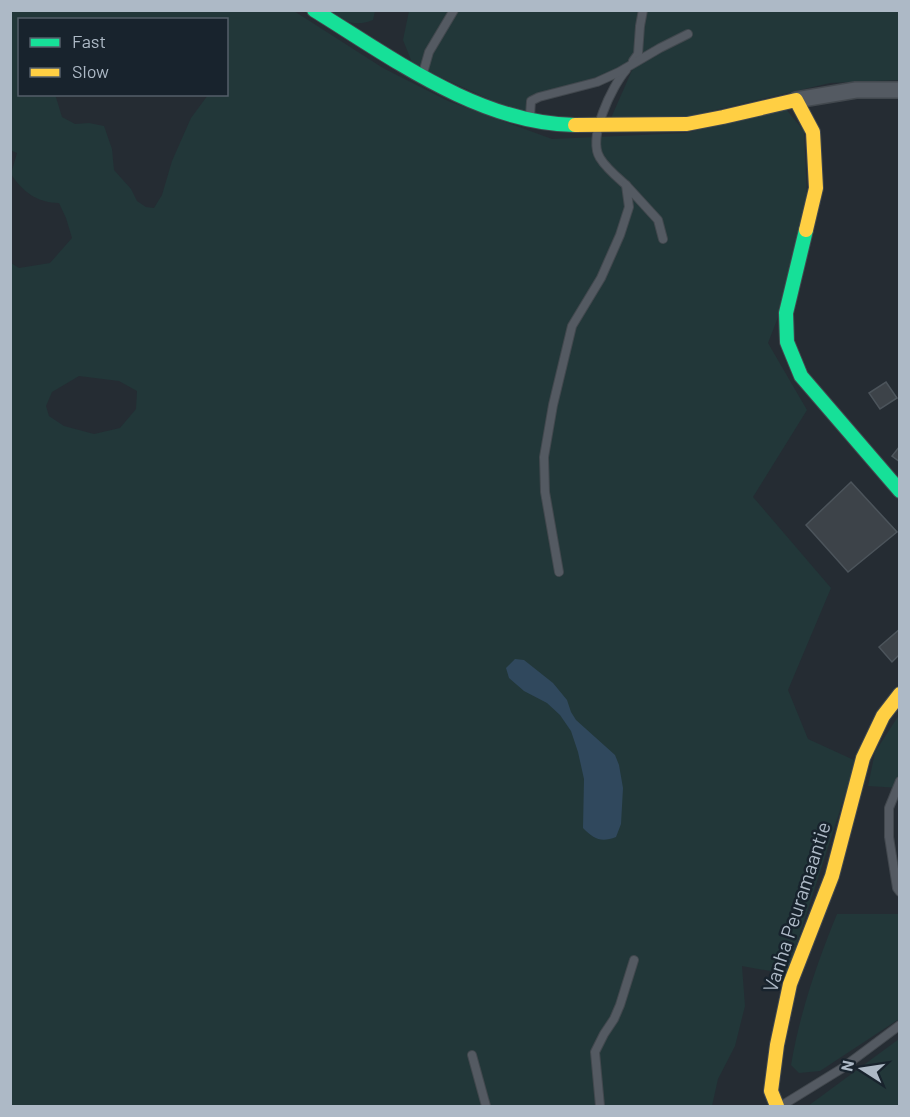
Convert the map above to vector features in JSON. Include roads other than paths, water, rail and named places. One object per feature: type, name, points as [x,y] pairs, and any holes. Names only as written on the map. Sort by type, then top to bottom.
[{"type":"street","points":[[314,10],[422,76],[485,106],[531,121],[557,125],[667,125],[697,122],[796,100],[856,90],[900,90]]},
{"type":"street","points":[[796,100],[813,132],[816,188],[786,313],[786,342],[801,376],[900,491]]},
{"type":"street","name":"Vanha Peuramaantie","points":[[779,1107],[771,1091],[777,1045],[790,984],[832,876],[863,758],[883,716],[900,694]]},
{"type":"lane","points":[[422,76],[429,52],[454,10]]},
{"type":"lane","points":[[644,10],[640,26],[638,54],[618,79],[600,124],[596,143],[599,157],[657,220],[663,239]]},
{"type":"lane","points":[[531,121],[531,101],[597,82],[688,34]]},
{"type":"lane","points":[[559,572],[545,492],[544,457],[547,436],[572,326],[601,278],[620,235],[629,207],[626,185]]},
{"type":"lane","points":[[900,781],[889,808],[889,837],[897,888],[900,892]]},
{"type":"lane","points":[[600,1107],[595,1052],[617,1012],[634,960]]},
{"type":"lane","points":[[779,1107],[841,1069],[900,1025]]},
{"type":"lane","points":[[472,1055],[486,1107]]},
{"type":"water","points":[[515,659],[524,660],[553,683],[567,700],[576,720],[615,755],[623,788],[621,824],[616,837],[606,840],[598,839],[583,828],[584,779],[571,731],[560,715],[547,703],[524,691],[509,678],[506,668]]}]
